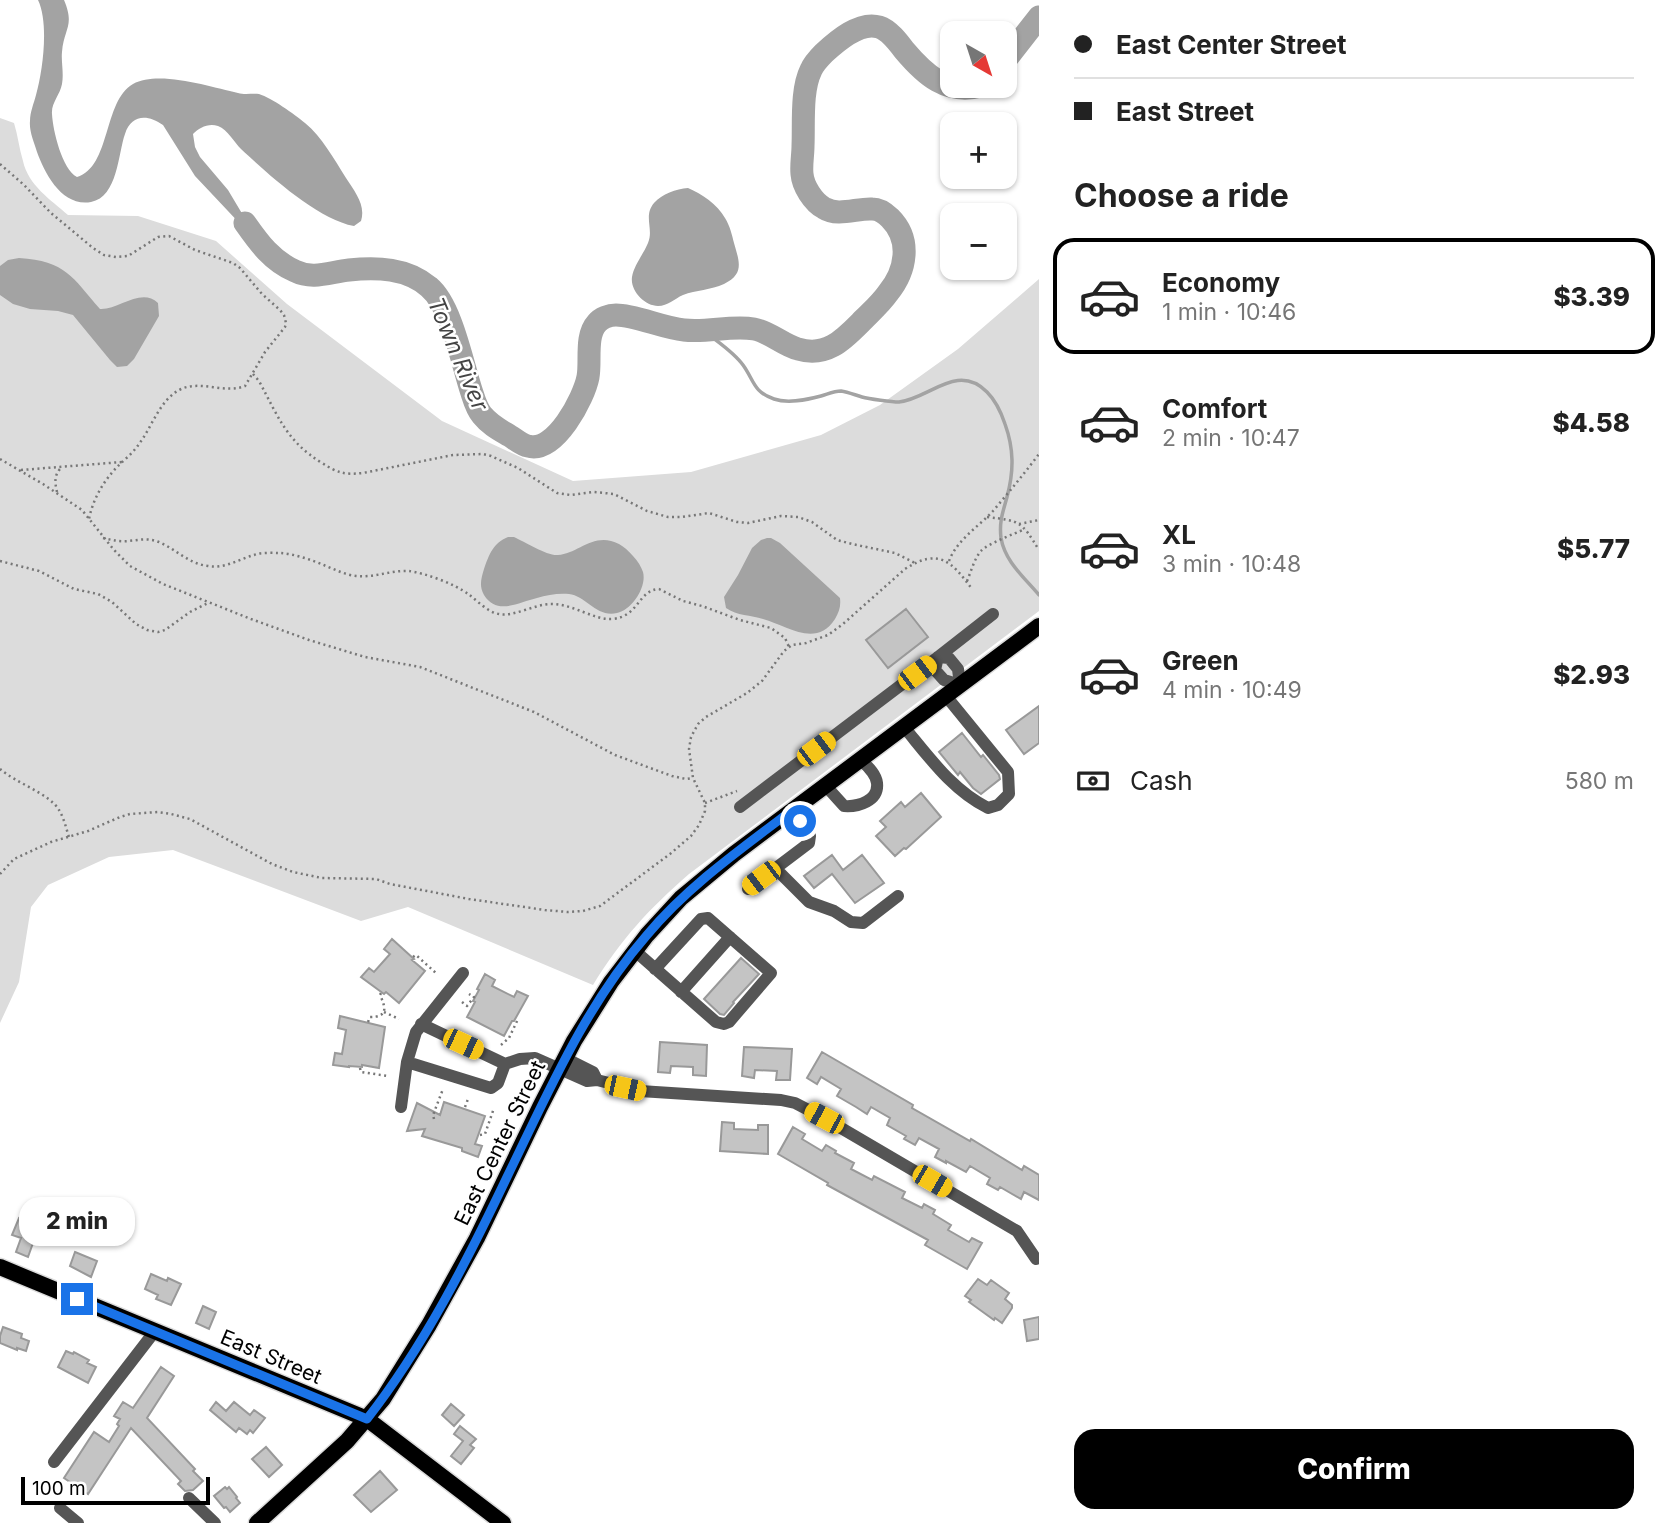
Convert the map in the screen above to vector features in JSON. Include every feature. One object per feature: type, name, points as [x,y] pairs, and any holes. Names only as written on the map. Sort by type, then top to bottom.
[{"type":"main road","name":"East Center Street","points":[[257,1523],[324,1464],[367,1419],[398,1376],[440,1306],[495,1202],[562,1063],[592,1011],[647,934],[681,898],[734,854],[1039,626]]},
{"type":"main road","name":"East Street","points":[[0,1267],[367,1419],[503,1523]]},
{"type":"street","points":[[740,807],[993,614]]},
{"type":"street","points":[[938,657],[949,659],[958,669],[960,685]]},
{"type":"street","points":[[904,727],[942,773],[974,801],[988,808],[998,805],[1009,794],[1008,772],[946,696]]},
{"type":"street","points":[[825,785],[844,806],[864,804],[875,793],[878,784],[860,759]]},
{"type":"street","points":[[748,889],[809,843],[810,832],[791,811]]},
{"type":"street","points":[[775,868],[809,902],[834,911],[851,922],[863,923],[898,896]]},
{"type":"street","points":[[634,950],[655,969],[681,992],[716,1022],[724,1024],[729,1022],[771,975],[708,918],[701,919],[655,969]]},
{"type":"street","points":[[681,992],[730,937]]},
{"type":"street","points":[[401,1107],[413,1039],[421,1024],[463,973]]},
{"type":"street","points":[[421,1024],[505,1064],[535,1058],[593,1072],[597,1080],[640,1091],[795,1103],[1017,1231],[1036,1259]]},
{"type":"street","points":[[407,1062],[491,1088],[498,1083],[505,1064]]},
{"type":"street","points":[[54,1462],[155,1331]]},
{"type":"street","points":[[189,1498],[215,1523]]},
{"type":"street","points":[[60,1507],[78,1523]]},
{"type":"path","points":[[0,164],[51,212],[104,255],[128,256],[158,237],[169,236],[240,268],[253,286],[280,310],[286,323],[245,386],[197,386],[183,388],[175,393],[136,448],[110,475],[100,490],[89,519]]},
{"type":"path","points":[[253,373],[286,432],[297,445],[335,471],[345,474],[363,473],[453,455],[483,454],[518,468],[557,493],[614,494],[647,511],[668,517],[709,513],[748,523],[781,516],[798,517],[813,522],[837,540],[895,553],[915,563]]},
{"type":"path","points":[[949,562],[951,554],[992,512],[1038,456]]},
{"type":"path","points":[[0,459],[82,510],[103,538],[130,566],[163,584],[281,630],[365,657],[420,667],[534,712],[615,755],[672,776],[693,778]]},
{"type":"path","points":[[19,470],[122,462]]},
{"type":"path","points":[[58,493],[56,475],[64,467]]},
{"type":"path","points":[[987,517],[1009,519],[1018,524],[1025,529],[1039,550]]},
{"type":"path","points":[[1018,524],[1039,520]]},
{"type":"path","points":[[967,582],[979,553],[986,546],[1025,529]]},
{"type":"path","points":[[103,538],[154,541],[210,567],[259,554],[283,553],[357,576],[401,571],[417,573],[462,590],[491,610],[502,614],[554,604],[568,606],[604,619],[614,619],[632,611],[647,592],[659,589],[683,601],[771,628],[785,638],[789,647]]},
{"type":"path","points":[[0,873],[14,859],[51,842],[130,814],[158,812],[190,819],[261,859],[293,872],[322,878],[376,879],[494,904],[568,912],[583,911],[600,906],[670,854],[695,831],[705,811],[705,803],[693,778],[689,749],[691,737],[698,724],[706,717],[762,681],[784,651],[828,635],[915,563],[933,558],[949,562],[972,589]]},
{"type":"path","points":[[0,561],[39,571],[74,589],[98,594],[147,630],[165,630],[208,603]]},
{"type":"path","points":[[0,769],[53,802],[60,812],[69,837]]},
{"type":"path","points":[[705,803],[737,791]]},
{"type":"path","points":[[413,957],[416,955],[437,974]]},
{"type":"path","points":[[368,1021],[370,1017],[378,1017],[384,1012],[381,993]]},
{"type":"path","points":[[462,1002],[467,1006],[474,997],[469,994]]},
{"type":"path","points":[[384,1012],[399,1019]]},
{"type":"path","points":[[501,1045],[509,1038],[518,1019]]},
{"type":"path","points":[[360,1068],[361,1072],[388,1076]]},
{"type":"path","points":[[434,1119],[433,1115],[443,1089]]},
{"type":"path","points":[[465,1107],[468,1098]]},
{"type":"path","points":[[480,1135],[485,1134],[494,1108]]},
{"type":"shaded area","points":[[38,0],[64,0],[69,16],[62,52],[62,84],[52,114],[56,139],[63,158],[77,177],[88,171],[96,161],[116,104],[123,92],[144,80],[185,81],[241,94],[259,94],[300,119],[322,142],[356,194],[361,204],[361,221],[354,226],[325,215],[279,183],[222,128],[211,125],[201,128],[193,134],[200,157],[228,190],[262,247],[195,176],[163,125],[146,118],[136,119],[128,127],[116,173],[107,192],[91,202],[81,202],[63,194],[45,170],[30,129],[44,47],[43,21]]},
{"type":"shaded area","points":[[0,118],[14,123],[23,161],[30,177],[41,191],[68,215],[138,216],[216,241],[287,304],[442,421],[573,481],[691,472],[821,435],[880,405],[958,349],[1039,279],[1039,611],[689,874],[636,925],[593,985],[408,907],[361,921],[173,850],[109,857],[48,885],[31,907],[19,982],[0,1023]]},
{"type":"shaded area","points":[[688,188],[709,200],[725,218],[738,256],[738,271],[731,280],[719,286],[683,295],[665,305],[653,305],[639,297],[632,282],[635,268],[650,238],[649,213],[661,197]]},
{"type":"shaded area","points":[[19,258],[58,267],[74,280],[100,309],[144,297],[158,303],[159,316],[134,359],[127,366],[117,367],[73,315],[30,309],[13,304],[0,295],[0,266],[8,260]]},
{"type":"shaded area","points":[[508,537],[514,537],[553,555],[565,554],[602,540],[619,544],[633,556],[641,568],[643,584],[633,603],[623,611],[610,614],[569,594],[549,595],[509,606],[495,605],[484,595],[481,579],[492,550]]},
{"type":"shaded area","points":[[767,538],[780,543],[840,598],[838,614],[827,628],[810,634],[735,613],[726,608],[724,597],[752,548]]},
{"type":"building","points":[[906,609],[928,637],[888,668],[866,640]]},
{"type":"building","points":[[1039,706],[1039,743],[1024,754],[1006,730]]},
{"type":"building","points":[[962,733],[999,775],[1000,779],[981,794],[960,772],[958,775],[939,752]]},
{"type":"building","points":[[921,793],[941,817],[895,856],[876,836],[886,827],[880,821],[901,802],[905,807]]},
{"type":"building","points":[[832,855],[843,870],[862,855],[884,883],[855,903],[832,874],[814,888],[804,876]]},
{"type":"building","points":[[392,939],[425,971],[399,1003],[361,977],[369,968],[374,972],[390,954],[384,949]]},
{"type":"building","points":[[741,958],[759,974],[724,1015],[720,1014],[704,999]]},
{"type":"building","points":[[485,974],[495,980],[492,986],[514,997],[517,991],[528,996],[504,1036],[467,1017]]},
{"type":"building","points":[[340,1016],[385,1027],[379,1068],[333,1065],[335,1053],[342,1054],[346,1030],[338,1028]]},
{"type":"building","points":[[660,1042],[707,1045],[706,1076],[693,1075],[693,1067],[671,1066],[670,1073],[658,1072]]},
{"type":"building","points":[[744,1047],[792,1049],[790,1080],[776,1080],[777,1071],[755,1070],[754,1078],[742,1076]]},
{"type":"building","points":[[822,1052],[970,1141],[971,1139],[1022,1170],[1024,1166],[1039,1175],[1039,1200],[1024,1192],[1021,1199],[1000,1187],[998,1190],[987,1184],[990,1178],[970,1166],[966,1172],[946,1163],[935,1157],[939,1149],[919,1138],[915,1145],[904,1139],[906,1136],[887,1125],[890,1118],[871,1107],[867,1114],[837,1096],[841,1089],[821,1077],[817,1084],[807,1078]]},
{"type":"building","points":[[444,1102],[485,1116],[475,1144],[482,1146],[478,1157],[462,1151],[462,1148],[422,1136],[425,1129],[407,1131],[417,1103],[440,1115]]},
{"type":"building","points":[[722,1122],[734,1123],[734,1129],[758,1130],[758,1125],[768,1125],[768,1154],[720,1151]]},
{"type":"building","points":[[793,1127],[805,1134],[802,1139],[822,1151],[826,1145],[854,1163],[851,1169],[872,1180],[874,1176],[905,1192],[902,1198],[922,1208],[924,1204],[935,1210],[933,1214],[951,1225],[948,1230],[969,1242],[972,1238],[982,1243],[967,1269],[925,1245],[928,1240],[827,1185],[828,1183],[778,1154]]},
{"type":"building","points":[[19,1218],[39,1226],[28,1257],[16,1252],[21,1238],[12,1235]]},
{"type":"building","points":[[75,1252],[97,1261],[91,1277],[70,1266]]},
{"type":"building","points":[[151,1274],[181,1284],[171,1305],[156,1299],[158,1295],[145,1289]]},
{"type":"building","points":[[978,1279],[987,1285],[991,1280],[1009,1293],[1005,1299],[1012,1308],[1002,1323],[969,1302],[971,1300],[965,1296]]},
{"type":"building","points":[[203,1306],[216,1312],[209,1329],[196,1323]]},
{"type":"building","points":[[1039,1317],[1039,1339],[1027,1341],[1024,1320]]},
{"type":"building","points":[[3,1327],[22,1334],[21,1338],[29,1341],[26,1351],[0,1343]]},
{"type":"building","points":[[66,1351],[89,1360],[87,1363],[96,1367],[88,1383],[58,1367]]},
{"type":"building","points":[[161,1367],[174,1376],[147,1418],[203,1481],[193,1490],[185,1491],[178,1484],[181,1481],[131,1428],[88,1494],[64,1478],[94,1432],[109,1442],[119,1426],[117,1424],[120,1419],[114,1416],[123,1402],[133,1408]]},
{"type":"building","points":[[216,1402],[226,1411],[234,1402],[250,1415],[254,1410],[265,1418],[253,1433],[250,1430],[247,1434],[239,1428],[236,1432],[210,1410]]},
{"type":"building","points":[[451,1404],[464,1415],[454,1426],[442,1415]]},
{"type":"building","points":[[460,1426],[476,1439],[470,1445],[474,1448],[461,1464],[451,1456],[463,1441],[454,1434]]},
{"type":"building","points":[[266,1447],[282,1465],[269,1477],[252,1459]]},
{"type":"building","points":[[380,1471],[397,1490],[371,1512],[354,1495]]},
{"type":"building","points":[[229,1487],[240,1503],[230,1512],[214,1496]]},
{"type":"waterway","name":"Town River","points":[[1017,45],[1039,17]]},
{"type":"waterway","name":"Town River","points":[[245,223],[273,257],[302,274],[391,270],[411,276],[429,287],[437,295],[450,320],[480,412],[485,419],[521,443],[538,446],[558,433],[581,398],[588,377],[593,328],[605,317],[624,316],[684,330],[754,329],[787,345],[809,351],[827,348],[843,339],[876,307],[894,284],[902,265],[904,246],[897,227],[886,214],[866,209],[829,211],[812,198],[806,188],[802,167],[804,107],[812,67],[824,53],[849,33],[872,26],[890,33],[920,67],[940,82]]},
{"type":"waterway","points":[[703,330],[739,360],[762,393],[779,400],[803,400],[841,391],[865,398],[899,402],[954,381],[965,380],[987,392],[1002,415],[1012,460],[1011,478],[1002,517],[1003,547],[1016,569],[1039,595]]},
{"type":"route","points":[[77,1299],[367,1419],[398,1376],[438,1310],[477,1238],[559,1069],[592,1011],[628,958],[681,898],[734,854],[791,811],[800,821]]}]
